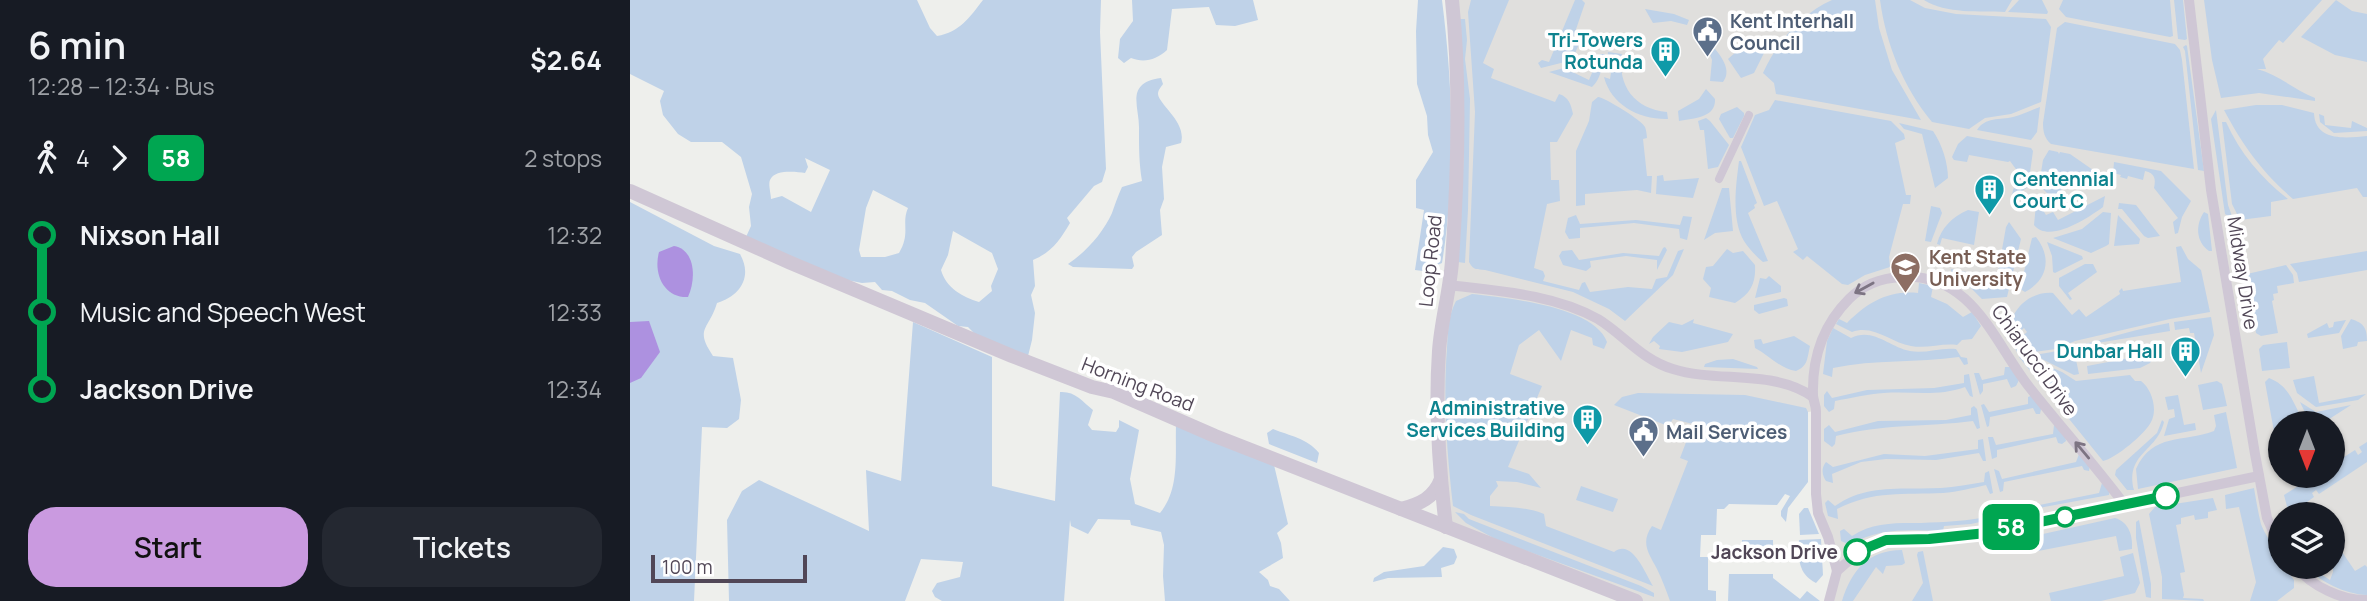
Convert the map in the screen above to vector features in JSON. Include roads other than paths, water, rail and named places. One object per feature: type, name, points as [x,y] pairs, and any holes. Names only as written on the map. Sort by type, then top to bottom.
[{"type":"street","name":"Loop Road","points":[[1446,527],[1437,380],[1452,254],[1457,124],[1456,46],[1452,0]]},
{"type":"street","name":"Midway Drive","points":[[2189,0],[2213,198],[2268,520]]},
{"type":"street","points":[[1719,179],[1749,115]]},
{"type":"street","name":"Horning Road","points":[[630,191],[791,263],[1012,356],[1114,393],[1215,436],[1636,601]]},
{"type":"street","name":"Chiarucci Drive","points":[[1837,570],[1818,513],[1816,494],[1816,411],[1812,397],[1819,347],[1829,322],[1856,292],[1875,282],[1895,277],[1918,278],[1944,285],[1964,296],[1975,306],[2029,387],[2123,504]]},
{"type":"street","points":[[1448,285],[1528,295],[1562,304],[1598,320],[1641,354],[1668,368],[1701,375],[1763,380],[1812,397]]},
{"type":"street","points":[[1829,601],[1837,570],[1862,548],[1886,540],[1978,534],[2259,476]]},
{"type":"street","points":[[1401,509],[1426,499],[1437,489],[1442,478]]},
{"type":"street","points":[[2311,579],[2334,594],[2349,599],[2367,600]]},
{"type":"place","name":"Kent Interhall Council","points":[[1707,59]]},
{"type":"place","name":"Tri-Towers Rotunda","points":[[1666,78]]},
{"type":"place","name":"Centennial Court C","points":[[1990,217]]},
{"type":"place","name":"Kent State University","points":[[1906,295]]},
{"type":"place","name":"Dunbar Hall","points":[[2186,378]]},
{"type":"place","name":"Administrative Services Building","points":[[1588,446]]},
{"type":"place","name":"Mail Services","points":[[1643,459]]},
{"type":"place","name":"Jackson Drive","points":[[1857,552]]}]
